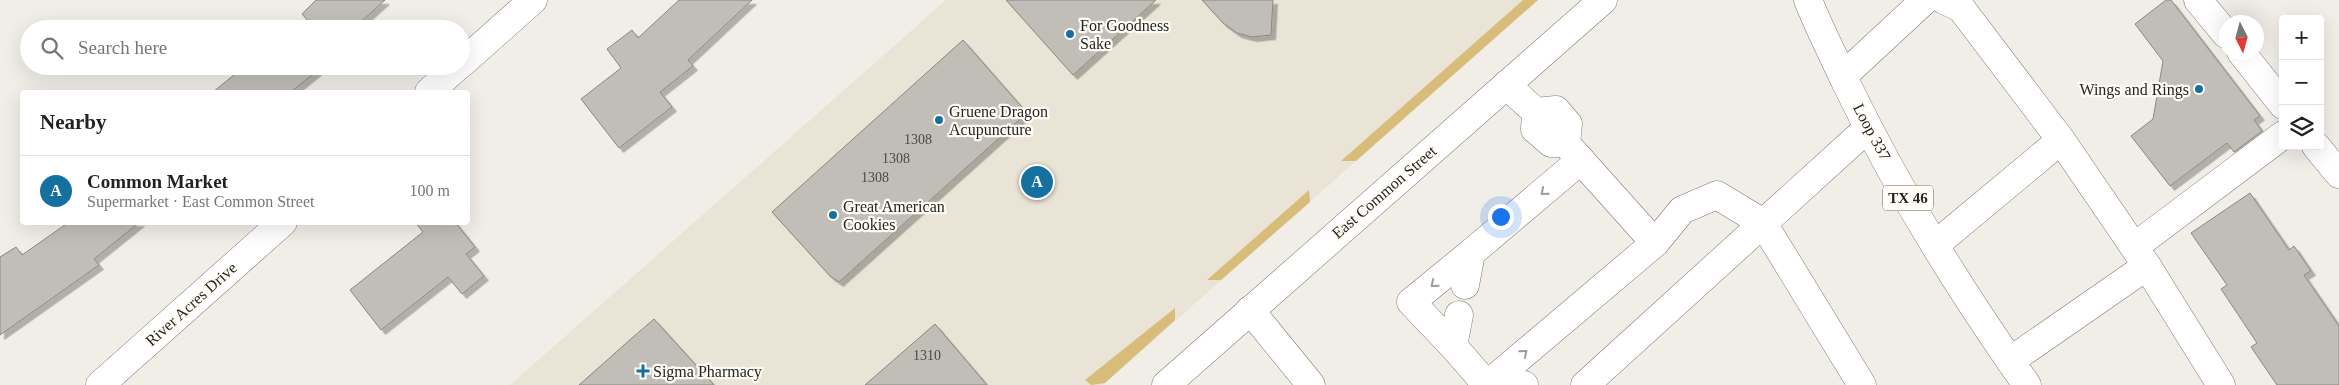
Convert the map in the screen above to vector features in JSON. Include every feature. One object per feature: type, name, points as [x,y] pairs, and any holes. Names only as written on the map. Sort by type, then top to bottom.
[{"type":"main road","points":[[470,56],[533,0]]},
{"type":"main road","name":"East Common Street","points":[[1166,385],[1603,0]]},
{"type":"main road","name":"Loop 337","points":[[1808,0],[1868,128],[1935,245],[2027,385]]},
{"type":"main road","points":[[1843,76],[1925,0]]},
{"type":"main road","points":[[1944,0],[1961,8],[2061,140],[2141,256],[2221,385]]},
{"type":"main road","points":[[2198,0],[2219,26]]},
{"type":"main road","points":[[2247,60],[2279,100]]},
{"type":"main road","points":[[431,90],[448,75]]},
{"type":"main road","points":[[1506,85],[1536,112],[1535,129],[1551,143],[1573,152],[1655,242]]},
{"type":"main road","points":[[1585,385],[1868,128]]},
{"type":"main road","points":[[2010,361],[2141,256],[2279,138]]},
{"type":"main road","points":[[1935,245],[2061,140]]},
{"type":"main road","points":[[2319,150],[2339,174]]},
{"type":"main road","points":[[1573,152],[1471,253],[1411,302],[1487,385],[1655,242],[1682,210],[1717,196],[1763,223],[1862,385]]},
{"type":"main road","name":"River Acres Drive","points":[[100,385],[280,225]]},
{"type":"main road","points":[[1465,285],[1471,253]]},
{"type":"main road","points":[[1250,310],[1311,385]]},
{"type":"main road","points":[[1453,346],[1459,316]]},
{"type":"shaded area","points":[[946,0],[1538,0],[1103,385],[510,385]]},
{"type":"shaded area","points":[[1523,0],[1538,0],[1356,161],[1341,161]]},
{"type":"shaded area","points":[[1309,190],[1310,202],[1221,280],[1207,280]]},
{"type":"shaded area","points":[[1175,308],[1175,320],[1105,383],[1091,385],[1085,380]]},
{"type":"building","points":[[316,0],[385,0],[363,20],[307,20],[302,14]]},
{"type":"building","points":[[679,0],[752,0],[688,60],[693,66],[660,92],[672,107],[619,148],[581,99],[621,68],[607,49],[632,30],[638,38]]},
{"type":"building","name":"For Goodness Sake","points":[[1006,0],[1156,0],[1073,75]]},
{"type":"building","points":[[1202,0],[1273,0],[1271,35],[1252,37],[1237,33],[1223,23]]},
{"type":"building","name":"Wings and Rings","points":[[2166,0],[2171,0],[2260,116],[2254,120],[2262,131],[2234,152],[2227,143],[2170,186],[2131,136],[2153,119],[2163,61],[2135,24]]},
{"type":"building","points":[[963,40],[1027,113],[839,282],[830,276],[772,212]]},
{"type":"building","points":[[234,75],[312,75],[293,90],[215,90]]},
{"type":"building","points":[[2250,193],[2289,250],[2294,246],[2311,271],[2304,275],[2339,326],[2339,385],[2277,385],[2251,347],[2257,343],[2221,289],[2227,285],[2191,233]]},
{"type":"building","points":[[65,225],[136,225],[94,259],[99,265],[0,335],[0,257],[16,247],[22,255]]},
{"type":"building","points":[[417,225],[457,225],[475,247],[466,254],[484,276],[462,294],[448,277],[381,330],[350,290],[423,232]]},
{"type":"building","points":[[654,319],[714,385],[579,385],[632,338]]},
{"type":"building","points":[[935,324],[987,385],[865,385]]},
{"type":"place","name":"For Goodness Sake","points":[[1070,34]]},
{"type":"place","name":"Wings and Rings","points":[[2199,89]]},
{"type":"place","name":"Gruene Dragon Acupuncture","points":[[939,120]]},
{"type":"place","name":"Common Market","points":[[1037,182]]},
{"type":"place","name":"Great American Cookies","points":[[833,215]]},
{"type":"place","name":"Sigma Pharmacy","points":[[643,371]]}]
